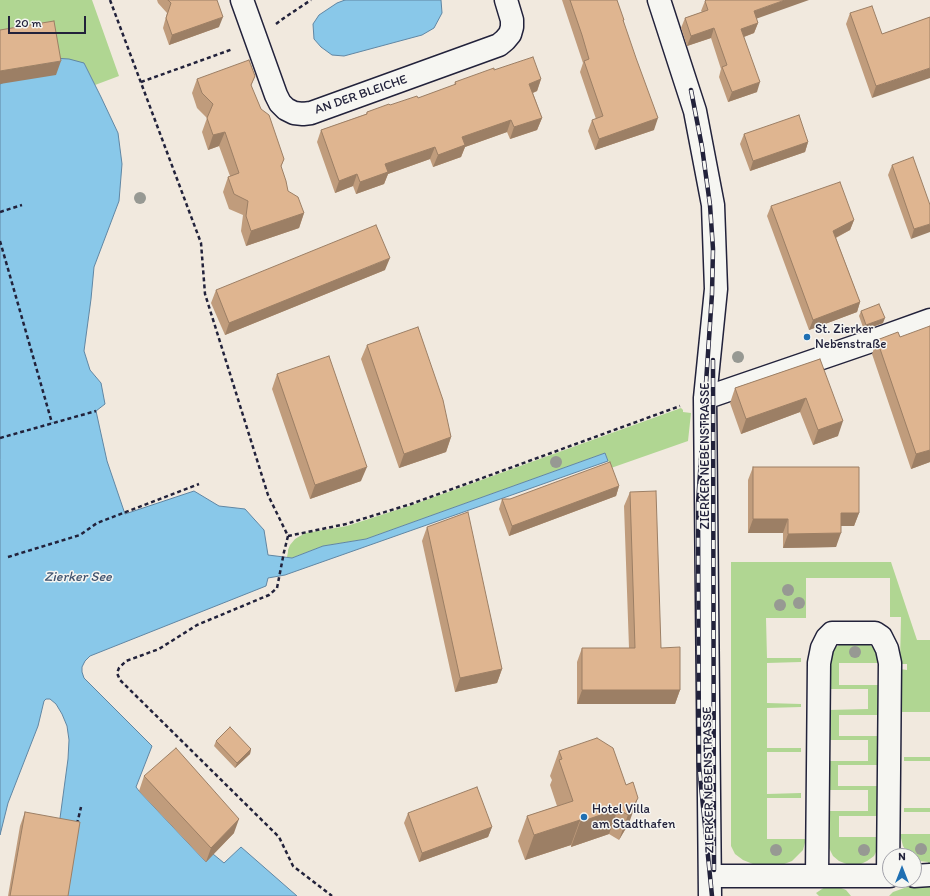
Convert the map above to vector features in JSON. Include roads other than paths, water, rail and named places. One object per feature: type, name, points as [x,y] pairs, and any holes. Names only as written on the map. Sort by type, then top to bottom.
[{"type":"street","name":"AN DER BLEICHE","points":[[242,0],[280,103],[286,109],[294,113],[302,114],[311,113],[499,45],[510,34],[512,27],[512,20],[506,0]]},
{"type":"street","name":"ZIERKER NEBENSTRASSE","points":[[659,0],[695,111],[713,205],[716,289],[705,398],[710,886]]},
{"type":"street","points":[[705,398],[930,320]]},
{"type":"street","points":[[817,876],[819,663],[822,648],[827,638],[832,633],[876,633],[881,637],[887,649],[890,663],[889,848]]},
{"type":"street","points":[[710,886],[817,876],[882,876]]},
{"type":"water","points":[[345,0],[441,0],[442,13],[434,28],[422,35],[344,56],[332,55],[321,47],[314,39],[313,24],[319,15],[337,3]]},
{"type":"water","name":"Zierker See","points":[[53,58],[69,59],[84,63],[118,133],[122,164],[119,201],[94,267],[84,351],[90,370],[101,383],[105,404],[96,411],[107,461],[125,514],[194,491],[219,506],[245,509],[264,530],[268,555],[292,558],[323,546],[366,539],[605,453],[608,461],[285,575],[268,578],[266,586],[90,656],[85,661],[82,667],[84,678],[152,746],[136,787],[139,791],[206,862],[213,854],[224,863],[241,847],[297,896],[65,896],[58,833],[68,759],[69,740],[67,726],[62,714],[56,704],[50,699],[46,699],[44,701],[38,726],[8,803],[0,835],[0,84]]},
{"type":"railway","points":[[691,90],[702,147],[710,205],[713,249],[712,294],[698,504],[699,766],[712,896]]},
{"type":"railway","points":[[713,360],[714,870]]},
{"type":"place","name":"St. Zierker Nebenstraße","points":[[807,337]]},
{"type":"place","name":"Hotel Villa am Stadthafen","points":[[584,817]]}]
